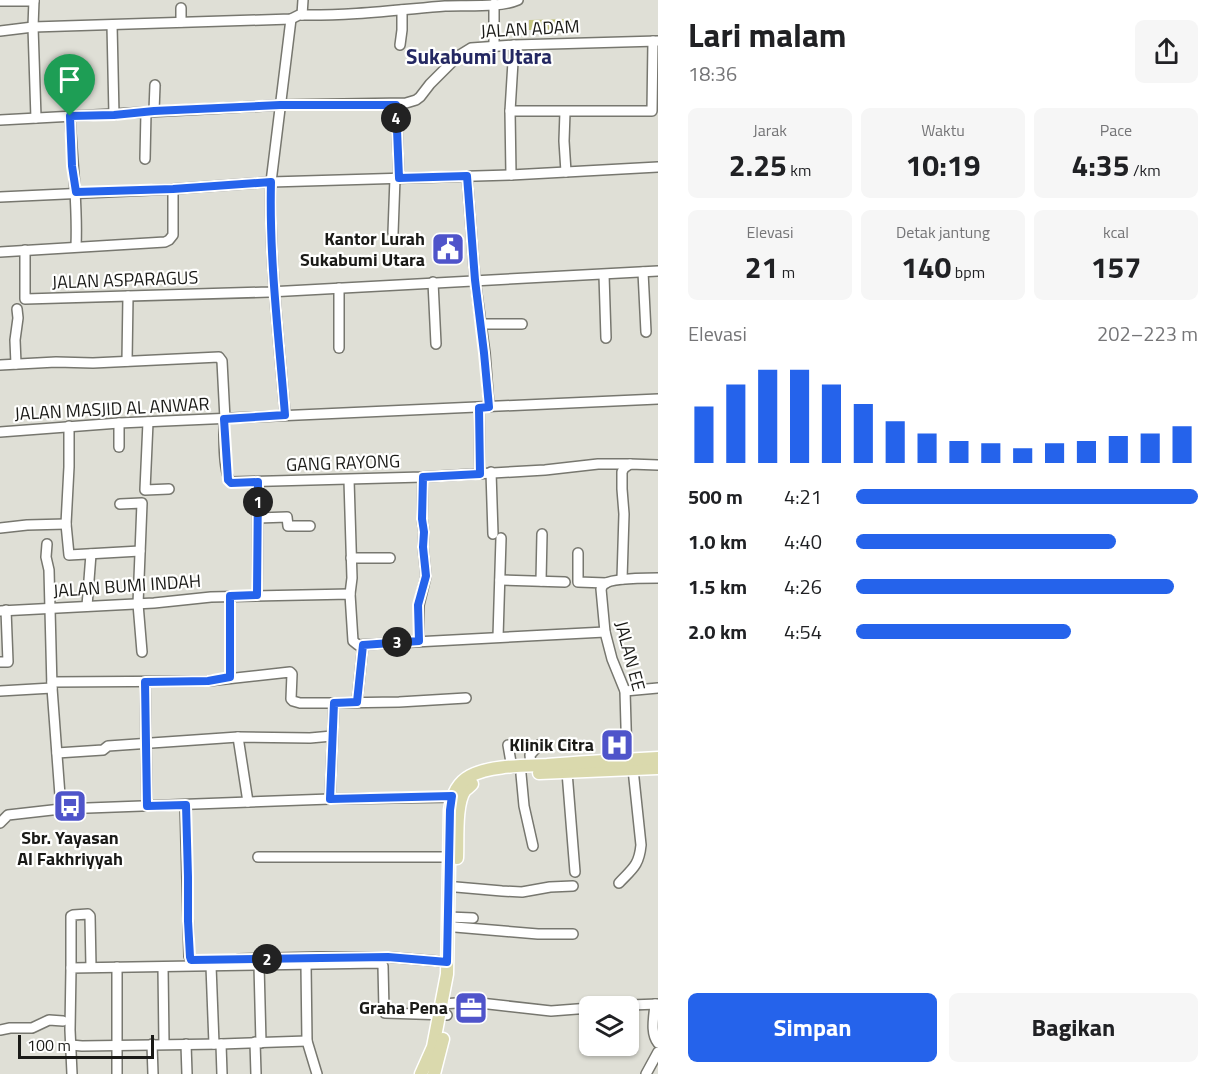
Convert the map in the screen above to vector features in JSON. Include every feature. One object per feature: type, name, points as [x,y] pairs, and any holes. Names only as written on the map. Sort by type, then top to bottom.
[{"type":"main road","points":[[434,1074],[449,970],[456,887],[459,785],[469,777],[491,770],[567,772],[630,765],[658,758]]},
{"type":"main road","points":[[516,771],[531,766],[630,765],[658,768]]},
{"type":"main road","points":[[452,922],[449,857],[450,810],[457,797]]},
{"type":"main road","points":[[421,1074],[433,1047],[444,1010]]},
{"type":"street","points":[[302,15],[303,0]]},
{"type":"street","points":[[0,31],[33,27],[291,19],[296,15],[355,14],[447,3],[494,4],[518,0]]},
{"type":"street","points":[[0,1],[34,1],[36,118]]},
{"type":"street","points":[[494,4],[494,47]]},
{"type":"street","points":[[181,8],[181,22]]},
{"type":"street","points":[[400,45],[402,10]]},
{"type":"street","points":[[285,415],[270,204],[291,19]]},
{"type":"street","points":[[112,25],[114,115]]},
{"type":"street","points":[[510,111],[652,111],[656,41]]},
{"type":"street","name":"JALAN ADAM","points":[[0,120],[280,105],[396,105],[416,100],[459,56],[471,48],[656,41]]},
{"type":"street","points":[[511,175],[510,111],[514,45]]},
{"type":"street","points":[[145,159],[155,85]]},
{"type":"street","points":[[393,232],[397,178],[396,105]]},
{"type":"street","points":[[565,111],[566,172]]},
{"type":"street","name":"JALAN ASPARAGUS","points":[[70,116],[72,166],[76,192],[76,246]]},
{"type":"street","points":[[0,197],[271,182],[511,175],[658,167]]},
{"type":"street","points":[[467,176],[475,280],[489,407]]},
{"type":"street","name":"JALAN ASPARAGUS","points":[[0,252],[165,242],[173,235],[173,189]]},
{"type":"street","name":"JALAN ASPARAGUS","points":[[25,250],[25,299],[275,291],[658,271]]},
{"type":"street","points":[[643,272],[646,332]]},
{"type":"street","points":[[604,274],[606,338]]},
{"type":"street","points":[[433,282],[436,344]]},
{"type":"street","points":[[339,288],[339,348]]},
{"type":"street","points":[[127,361],[128,296]]},
{"type":"street","points":[[16,364],[17,309]]},
{"type":"street","points":[[481,324],[522,324]]},
{"type":"street","points":[[0,365],[220,358],[224,419]]},
{"type":"street","name":"JALAN MASJID AL ANWAR","points":[[0,432],[120,423],[658,399]]},
{"type":"street","points":[[479,408],[480,474]]},
{"type":"street","name":"GANG RAYONG","points":[[224,419],[228,480],[231,483],[423,477],[544,470],[598,464],[630,464]]},
{"type":"street","points":[[148,422],[144,490],[169,489]]},
{"type":"street","points":[[119,447],[120,423]]},
{"type":"street","points":[[69,426],[66,524],[69,555],[140,551]]},
{"type":"street","points":[[622,579],[624,513],[622,475],[624,468],[630,464],[658,465]]},
{"type":"street","points":[[491,472],[500,580],[498,637]]},
{"type":"street","points":[[419,641],[418,605],[426,576],[422,519],[423,477]]},
{"type":"street","points":[[349,480],[350,594],[356,644],[605,632]]},
{"type":"street","points":[[257,595],[258,482]]},
{"type":"street","points":[[120,504],[142,503],[138,604],[142,652]]},
{"type":"street","points":[[258,518],[287,517],[288,526],[310,526]]},
{"type":"street","points":[[0,528],[66,524]]},
{"type":"street","points":[[541,581],[542,534]]},
{"type":"street","points":[[47,544],[52,685],[61,809]]},
{"type":"street","points":[[578,553],[578,582],[606,583],[622,579],[658,578]]},
{"type":"street","points":[[87,606],[91,554]]},
{"type":"street","points":[[351,558],[390,558]]},
{"type":"street","points":[[500,580],[565,582]]},
{"type":"street","name":"JALAN EE","points":[[606,583],[602,589],[605,632],[612,659],[626,691],[630,765],[641,846],[638,864],[619,883]]},
{"type":"street","name":"JALAN BUMI INDAH","points":[[3,610],[138,604],[230,596],[350,594]]},
{"type":"street","points":[[230,596],[230,677]]},
{"type":"street","points":[[0,662],[8,662],[3,610]]},
{"type":"street","points":[[357,702],[363,645]]},
{"type":"street","points":[[0,691],[52,685],[208,681],[290,672],[292,674],[291,699],[300,703],[399,702],[466,698]]},
{"type":"street","points":[[145,682],[147,806]]},
{"type":"street","points":[[626,691],[658,688]]},
{"type":"street","points":[[330,799],[334,703]]},
{"type":"street","points":[[57,753],[103,750],[108,746],[238,737],[332,736]]},
{"type":"street","points":[[238,737],[248,802]]},
{"type":"street","points":[[510,745],[508,745],[533,846]]},
{"type":"street","points":[[531,766],[530,755],[538,746],[535,745]]},
{"type":"street","points":[[567,772],[575,872]]},
{"type":"street","points":[[0,823],[4,815],[61,809],[330,799],[457,797]]},
{"type":"street","points":[[186,805],[188,931],[191,960],[388,957],[449,970]]},
{"type":"street","points":[[258,857],[449,857]]},
{"type":"street","points":[[456,887],[522,892],[573,886]]},
{"type":"street","points":[[72,1074],[72,915],[89,915],[91,968]]},
{"type":"street","points":[[452,922],[472,918]]},
{"type":"street","points":[[452,922],[538,934],[573,934]]},
{"type":"street","points":[[71,968],[380,963],[383,966],[384,1012],[444,1010],[471,1002],[551,1011],[579,1009]]},
{"type":"street","points":[[256,1074],[259,965]]},
{"type":"street","points":[[306,965],[307,1041],[317,1074]]},
{"type":"street","points":[[211,966],[222,1074]]},
{"type":"street","points":[[117,967],[117,1074]]},
{"type":"street","points":[[163,967],[164,1044]]},
{"type":"street","points":[[639,1005],[656,1004],[653,1031],[658,1044]]},
{"type":"street","points":[[0,1030],[32,1028],[49,1020],[63,1021]]},
{"type":"street","points":[[71,1045],[307,1041]]},
{"type":"street","points":[[152,1044],[153,1074]]},
{"type":"street","points":[[186,1044],[187,1074]]},
{"type":"street","points":[[646,1074],[658,1052]]},
{"type":"shaded area","points":[[571,19],[571,29],[529,30],[529,20]]},
{"type":"tunnel","points":[[510,745],[535,745]]},
{"type":"place","name":"Kantor Lurah Sukabumi Utara","points":[[448,249]]},
{"type":"place","name":"Klinik Citra","points":[[617,745]]},
{"type":"place","name":"Sbr. Yayasan Al Fakhriyyah","points":[[70,806]]},
{"type":"place","name":"Graha Pena","points":[[471,1008]]},
{"type":"district","name":"Sukabumi Utara","points":[[479,57]]},
{"type":"route","points":[[280,105],[396,105],[399,178],[467,176],[475,280],[489,407],[479,408],[480,474],[423,477],[422,519],[426,576],[418,605],[419,641],[363,645],[357,702],[334,703],[330,799],[452,796],[447,962],[388,957],[194,960],[190,958],[186,805],[147,806],[145,682],[208,681],[230,677],[230,596],[257,595],[258,482],[229,482],[224,419],[285,415],[273,267],[271,182],[173,189],[76,192],[72,166],[70,116],[280,105]]}]
